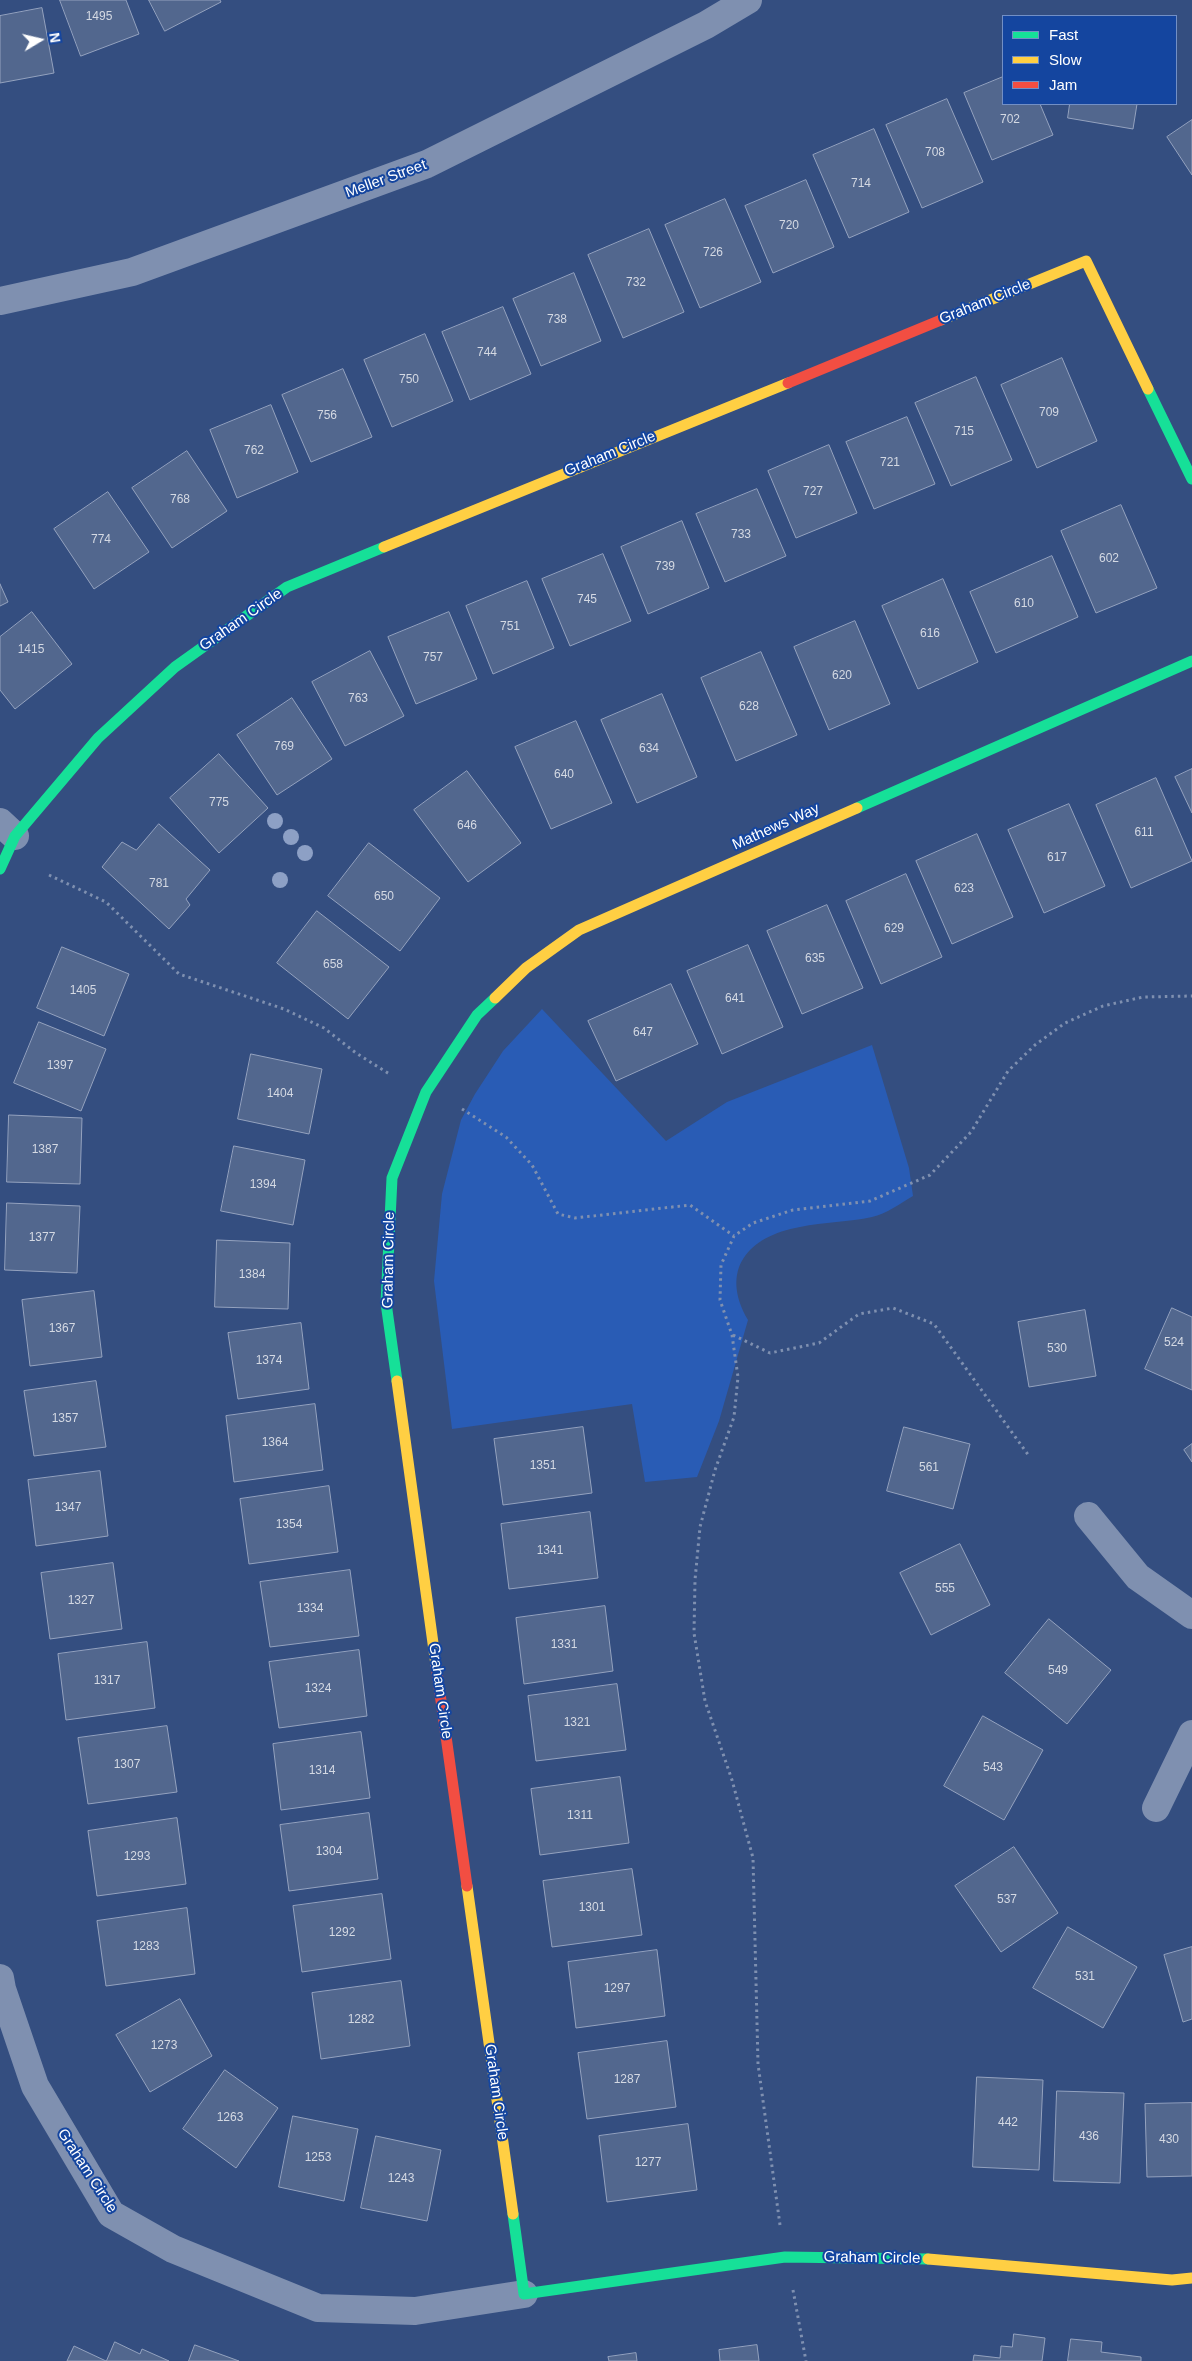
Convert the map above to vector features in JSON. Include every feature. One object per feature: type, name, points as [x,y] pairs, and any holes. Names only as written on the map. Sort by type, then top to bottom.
[{"type":"street","name":"Meller Street","points":[[0,301],[132,272],[427,164],[706,25],[748,0]]},
{"type":"street","name":"Graham Circle","points":[[0,869],[7,829],[98,738],[175,667],[287,587],[1086,261],[1192,479]]},
{"type":"street","name":"Mathews Way","points":[[426,1092],[476,1015],[526,968],[579,930],[1192,661]]},
{"type":"street","name":"Graham Circle","points":[[426,1092],[392,1178],[386,1303],[524,2294]]},
{"type":"street","points":[[1088,1516],[1138,1577],[1192,1615]]},
{"type":"street","points":[[1156,1808],[1192,1734]]},
{"type":"street","name":"Graham Circle","points":[[0,1978],[34,2086],[111,2214],[173,2249],[318,2308],[415,2311],[785,2257],[906,2257],[1172,2280],[1192,2278]]},
{"type":"path","points":[[49,875],[106,902],[179,974],[284,1009],[324,1028],[356,1053],[391,1075]]},
{"type":"path","points":[[780,2228],[758,2064],[753,1858],[732,1780],[705,1701],[694,1632],[695,1580],[700,1527],[716,1470],[734,1417],[738,1377],[732,1335],[720,1300],[721,1265],[734,1236],[753,1223],[792,1210],[870,1201],[930,1175],[971,1132],[1008,1070],[1035,1045],[1065,1023],[1102,1006],[1143,997],[1192,996]]},
{"type":"path","points":[[462,1109],[506,1136],[532,1165],[558,1214],[575,1218],[690,1205],[734,1236]]},
{"type":"path","points":[[732,1335],[770,1353],[819,1343],[859,1314],[884,1309],[893,1308],[934,1324],[1029,1456]]},
{"type":"path","points":[[792,2285],[806,2361]]},
{"type":"shaded area","points":[[542,1009],[666,1141],[727,1102],[872,1045],[909,1168],[913,1196],[877,1216],[809,1225],[782,1232],[766,1238],[753,1247],[744,1258],[738,1271],[737,1286],[740,1302],[748,1320],[719,1421],[697,1477],[645,1482],[632,1404],[452,1429],[434,1281],[442,1194],[461,1120],[475,1094],[503,1051]]},
{"type":"building","points":[[60,0],[126,0],[139,34],[81,56]]},
{"type":"building","points":[[149,0],[220,0],[221,2],[165,31]]},
{"type":"building","points":[[42,8],[54,73],[0,83],[0,16]]},
{"type":"building","points":[[1002,77],[1002,105],[1040,105],[1053,135],[992,160],[964,93]]},
{"type":"building","points":[[947,99],[983,182],[922,208],[886,125]]},
{"type":"building","points":[[1070,105],[1137,105],[1133,129],[1068,118]]},
{"type":"building","points":[[1192,120],[1192,175],[1167,137]]},
{"type":"building","points":[[874,129],[909,212],[849,238],[813,155]]},
{"type":"building","points":[[806,180],[834,247],[773,273],[745,206]]},
{"type":"building","points":[[725,199],[761,282],[700,308],[665,225]]},
{"type":"building","points":[[649,229],[684,312],[623,338],[588,255]]},
{"type":"building","points":[[574,273],[601,341],[541,366],[513,299]]},
{"type":"building","points":[[503,307],[531,374],[470,400],[442,332]]},
{"type":"building","points":[[425,334],[453,401],[392,427],[364,360]]},
{"type":"building","points":[[1062,358],[1097,441],[1037,468],[1001,385]]},
{"type":"building","points":[[343,369],[372,437],[311,462],[282,395]]},
{"type":"building","points":[[976,377],[1012,460],[951,486],[915,403]]},
{"type":"building","points":[[271,405],[298,472],[237,498],[210,430]]},
{"type":"building","points":[[907,417],[935,484],[874,509],[846,442]]},
{"type":"building","points":[[829,445],[857,513],[796,538],[768,471]]},
{"type":"building","points":[[187,451],[227,511],[172,548],[132,488]]},
{"type":"building","points":[[757,489],[786,556],[725,582],[696,514]]},
{"type":"building","points":[[108,492],[149,552],[94,589],[54,529]]},
{"type":"building","points":[[1121,505],[1157,588],[1096,613],[1061,531]]},
{"type":"building","points":[[682,521],[709,588],[648,614],[621,547]]},
{"type":"building","points":[[603,554],[631,621],[570,646],[542,579]]},
{"type":"building","points":[[1052,556],[1078,617],[996,653],[970,592]]},
{"type":"building","points":[[943,579],[978,662],[918,689],[882,606]]},
{"type":"building","points":[[527,581],[554,648],[493,674],[466,606]]},
{"type":"building","points":[[0,584],[8,602],[0,606]]},
{"type":"building","points":[[32,612],[72,664],[15,709],[0,690],[0,637]]},
{"type":"building","points":[[449,612],[477,679],[416,704],[388,637]]},
{"type":"building","points":[[855,621],[890,704],[829,730],[794,647]]},
{"type":"building","points":[[370,651],[404,716],[345,746],[312,682]]},
{"type":"building","points":[[761,652],[797,735],[736,761],[701,678]]},
{"type":"building","points":[[662,694],[697,777],[637,803],[601,720]]},
{"type":"building","points":[[292,698],[332,759],[277,795],[237,735]]},
{"type":"building","points":[[576,721],[612,803],[551,829],[515,747]]},
{"type":"building","points":[[219,754],[268,808],[219,853],[170,798]]},
{"type":"building","points":[[1192,769],[1192,813],[1175,777]]},
{"type":"building","points":[[467,771],[521,843],[468,882],[414,810]]},
{"type":"building","points":[[1156,778],[1192,861],[1131,888],[1096,805]]},
{"type":"building","points":[[1069,804],[1105,886],[1044,913],[1008,830]]},
{"type":"building","points":[[159,824],[210,870],[186,899],[190,905],[169,929],[102,867],[122,842],[136,850]]},
{"type":"building","points":[[977,834],[1013,917],[952,944],[916,861]]},
{"type":"building","points":[[369,843],[440,898],[400,951],[328,896]]},
{"type":"building","points":[[906,874],[942,957],[881,984],[846,901]]},
{"type":"building","points":[[827,905],[863,988],[802,1014],[767,931]]},
{"type":"building","points":[[317,911],[389,967],[348,1019],[277,963]]},
{"type":"building","points":[[748,945],[783,1027],[722,1054],[687,971]]},
{"type":"building","points":[[62,947],[129,974],[104,1036],[37,1008]]},
{"type":"building","points":[[671,984],[698,1044],[616,1081],[588,1021]]},
{"type":"building","points":[[39,1022],[106,1049],[81,1111],[14,1083]]},
{"type":"building","points":[[251,1054],[322,1069],[309,1134],[238,1119]]},
{"type":"building","points":[[9,1115],[82,1118],[80,1184],[7,1182]]},
{"type":"building","points":[[234,1146],[305,1160],[293,1225],[221,1211]]},
{"type":"building","points":[[7,1203],[80,1206],[77,1273],[5,1270]]},
{"type":"building","points":[[217,1240],[290,1243],[288,1309],[215,1307]]},
{"type":"building","points":[[94,1291],[102,1357],[30,1366],[22,1300]]},
{"type":"building","points":[[1172,1308],[1192,1317],[1192,1390],[1145,1369]]},
{"type":"building","points":[[1085,1310],[1096,1376],[1029,1387],[1018,1322]]},
{"type":"building","points":[[301,1323],[309,1389],[238,1399],[228,1333]]},
{"type":"building","points":[[96,1381],[106,1447],[34,1456],[24,1391]]},
{"type":"building","points":[[315,1404],[323,1470],[234,1482],[226,1416]]},
{"type":"building","points":[[583,1427],[592,1493],[503,1505],[494,1439]]},
{"type":"building","points":[[904,1427],[970,1444],[953,1509],[887,1491]]},
{"type":"building","points":[[1192,1444],[1192,1462],[1184,1450]]},
{"type":"building","points":[[100,1471],[108,1536],[36,1546],[28,1480]]},
{"type":"building","points":[[329,1486],[338,1552],[249,1564],[240,1499]]},
{"type":"building","points":[[590,1512],[598,1578],[509,1589],[501,1524]]},
{"type":"building","points":[[960,1544],[990,1605],[931,1635],[900,1573]]},
{"type":"building","points":[[113,1563],[122,1629],[50,1639],[41,1573]]},
{"type":"building","points":[[350,1570],[359,1636],[270,1647],[260,1582]]},
{"type":"building","points":[[605,1606],[613,1671],[524,1684],[516,1618]]},
{"type":"building","points":[[1049,1619],[1111,1670],[1067,1724],[1005,1673]]},
{"type":"building","points":[[147,1642],[155,1708],[66,1720],[58,1654]]},
{"type":"building","points":[[359,1650],[367,1716],[279,1728],[269,1662]]},
{"type":"building","points":[[617,1684],[626,1750],[536,1761],[528,1696]]},
{"type":"building","points":[[983,1716],[1043,1750],[1004,1820],[944,1786]]},
{"type":"building","points":[[167,1726],[177,1792],[88,1804],[78,1738]]},
{"type":"building","points":[[361,1732],[370,1798],[281,1810],[273,1744]]},
{"type":"building","points":[[620,1777],[629,1843],[540,1855],[531,1789]]},
{"type":"building","points":[[369,1813],[378,1879],[289,1891],[280,1825]]},
{"type":"building","points":[[177,1818],[186,1884],[97,1896],[88,1831]]},
{"type":"building","points":[[1014,1847],[1058,1913],[1001,1952],[955,1886]]},
{"type":"building","points":[[632,1869],[642,1935],[552,1947],[543,1881]]},
{"type":"building","points":[[382,1894],[391,1959],[302,1972],[293,1906]]},
{"type":"building","points":[[187,1908],[195,1974],[106,1986],[97,1921]]},
{"type":"building","points":[[1068,1927],[1137,1967],[1103,2028],[1033,1988]]},
{"type":"building","points":[[1192,1947],[1192,2019],[1183,2022],[1164,1955]]},
{"type":"building","points":[[657,1950],[665,2016],[576,2028],[568,1962]]},
{"type":"building","points":[[401,1981],[410,2046],[321,2059],[312,1993]]},
{"type":"building","points":[[180,1999],[212,2056],[150,2092],[116,2035]]},
{"type":"building","points":[[667,2041],[676,2107],[587,2119],[578,2053]]},
{"type":"building","points":[[225,2070],[278,2108],[236,2168],[183,2129]]},
{"type":"building","points":[[977,2077],[1043,2080],[1039,2170],[973,2167]]},
{"type":"building","points":[[1057,2091],[1124,2093],[1120,2183],[1054,2181]]},
{"type":"building","points":[[1192,2103],[1192,2176],[1147,2177],[1145,2104]]},
{"type":"building","points":[[293,2116],[358,2129],[344,2201],[279,2187]]},
{"type":"building","points":[[688,2124],[697,2190],[607,2202],[599,2136]]},
{"type":"building","points":[[376,2136],[441,2150],[427,2221],[361,2208]]},
{"type":"building","points":[[1014,2334],[1045,2338],[1042,2361],[973,2361],[974,2355],[1000,2358],[1001,2346],[1012,2347]]},
{"type":"building","points":[[1071,2339],[1102,2342],[1101,2352],[1141,2357],[1141,2361],[1068,2361]]},
{"type":"building","points":[[115,2342],[140,2354],[142,2349],[169,2361],[106,2361]]},
{"type":"building","points":[[195,2345],[239,2361],[189,2361]]},
{"type":"building","points":[[757,2345],[759,2361],[720,2361],[719,2350]]},
{"type":"building","points":[[74,2346],[106,2361],[67,2361]]},
{"type":"building","points":[[636,2353],[637,2361],[609,2361],[608,2357]]},
{"type":"traffic: fast","points":[[1148,389],[1192,479]]},
{"type":"traffic: fast","points":[[0,869],[15,836],[98,738],[175,667],[287,587],[384,547]]},
{"type":"traffic: fast","points":[[857,808],[1192,661]]},
{"type":"traffic: fast","points":[[397,1381],[386,1303],[392,1178],[426,1092],[477,1015],[495,998]]},
{"type":"traffic: fast","points":[[513,2214],[524,2294],[785,2257],[928,2259]]},
{"type":"traffic: slow","points":[[941,320],[1086,261],[1148,389]]},
{"type":"traffic: slow","points":[[384,547],[788,383]]},
{"type":"traffic: slow","points":[[495,998],[526,968],[579,930],[857,808]]},
{"type":"traffic: slow","points":[[397,1381],[436,1665]]},
{"type":"traffic: slow","points":[[467,1886],[513,2214]]},
{"type":"traffic: slow","points":[[928,2259],[1172,2280],[1192,2278]]},
{"type":"traffic: jam","points":[[788,383],[941,320]]},
{"type":"traffic: jam","points":[[436,1665],[467,1886]]}]
